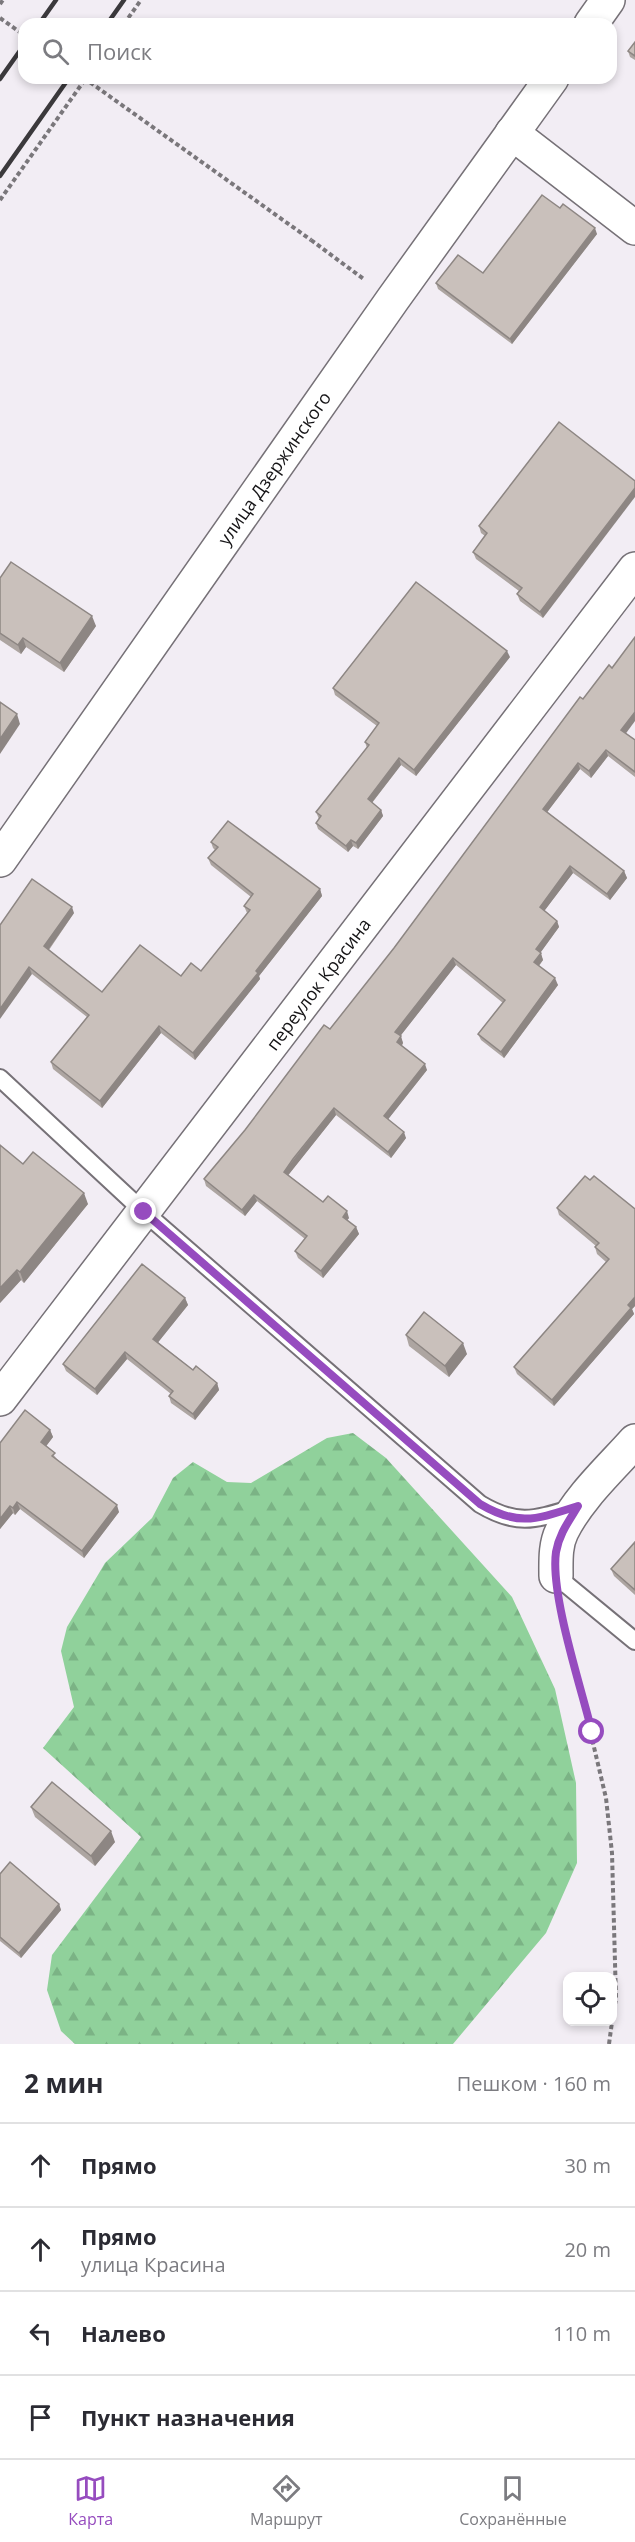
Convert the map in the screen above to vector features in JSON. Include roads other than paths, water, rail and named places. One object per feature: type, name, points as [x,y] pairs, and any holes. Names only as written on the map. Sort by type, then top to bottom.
[{"type":"street","points":[[595,18],[608,0]]},
{"type":"street","name":"улица Дзержинского","points":[[0,860],[393,299],[548,84]]},
{"type":"street","points":[[512,133],[635,228]]},
{"type":"street","name":"переулок Красина","points":[[0,1399],[635,569]]},
{"type":"street","points":[[556,1576],[556,1553],[561,1532],[578,1506],[635,1441]]},
{"type":"lane","points":[[0,1078],[144,1212],[480,1504],[501,1516],[519,1520],[550,1515],[578,1506]]},
{"type":"lane","points":[[556,1576],[635,1641]]},
{"type":"railway","points":[[43,18],[56,0]]},
{"type":"railway","points":[[111,18],[124,0]]},
{"type":"railway","points":[[0,79],[18,54]]},
{"type":"railway","points":[[0,176],[65,84]]}]
